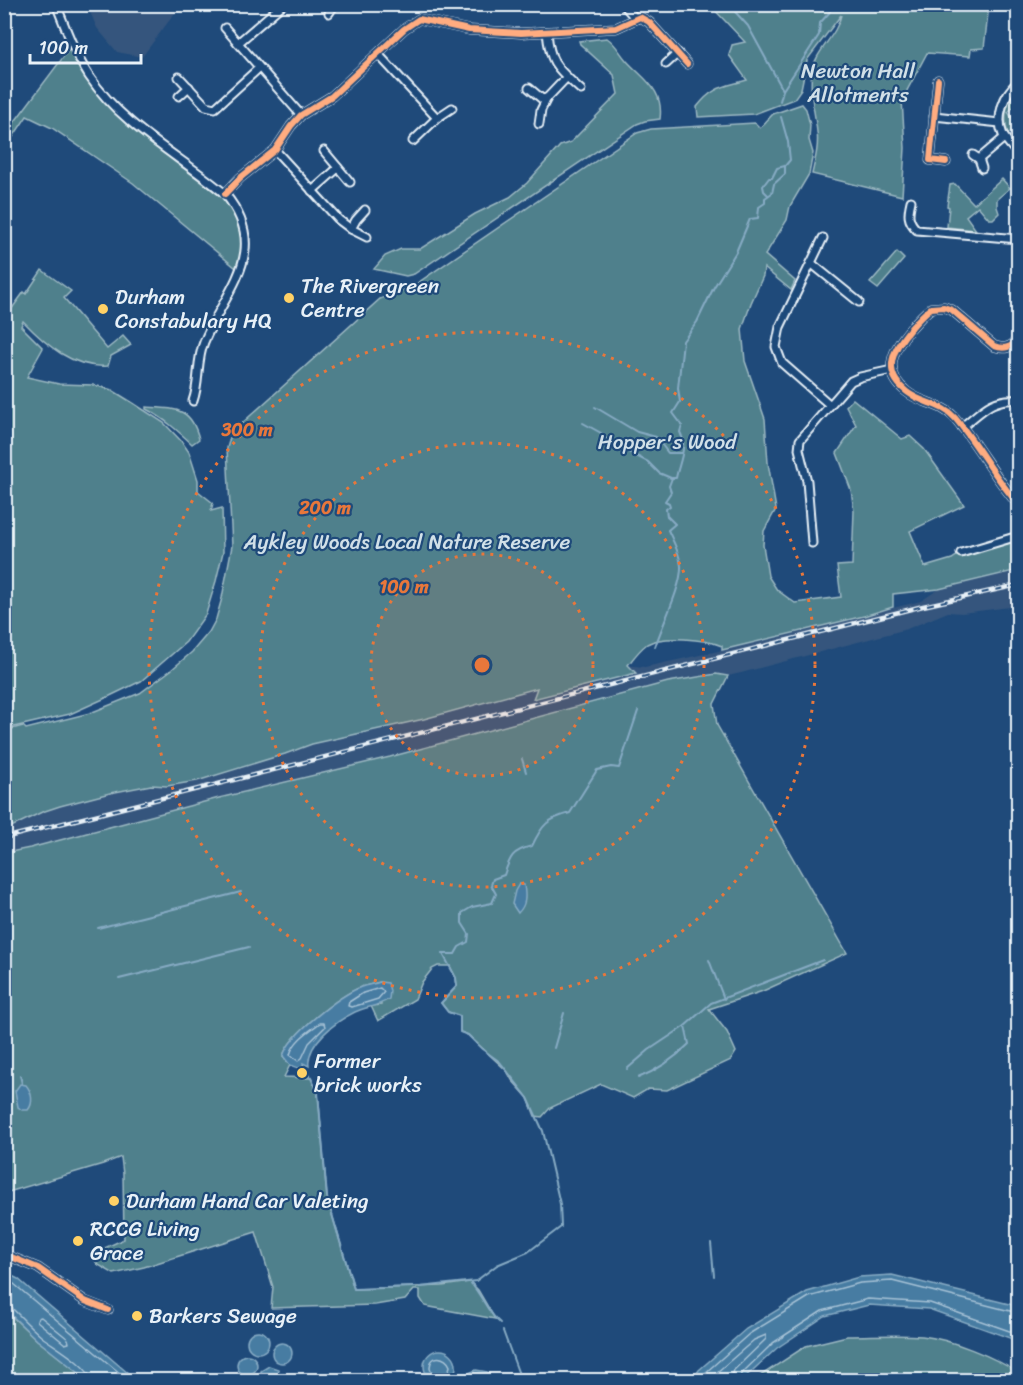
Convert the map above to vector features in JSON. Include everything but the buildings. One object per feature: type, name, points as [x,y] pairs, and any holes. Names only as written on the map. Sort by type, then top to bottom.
[{"type":"street","points":[[56,4],[75,51],[89,76],[118,112],[225,194],[242,219],[246,237],[245,257],[239,276],[204,342],[193,401]]},
{"type":"street","points":[[238,43],[283,4]]},
{"type":"street","points":[[328,13],[335,4]]},
{"type":"street","points":[[624,4],[636,19]]},
{"type":"street","points":[[225,194],[240,178],[275,150],[291,126],[301,116],[332,96],[404,29],[419,19],[469,30],[521,33],[616,27],[640,18],[649,22],[687,64]]},
{"type":"street","points":[[225,28],[301,116]]},
{"type":"street","points":[[547,32],[549,50],[556,67],[581,90]]},
{"type":"street","points":[[666,63],[678,53]]},
{"type":"street","points":[[378,54],[437,118]]},
{"type":"street","points":[[179,77],[206,106],[215,108],[259,68]]},
{"type":"street","points":[[540,124],[541,110],[547,98],[567,77]]},
{"type":"street","points":[[938,80],[930,160],[946,162]]},
{"type":"street","points":[[1018,82],[1006,94],[1000,123],[1004,138],[1018,154]]},
{"type":"street","points":[[179,96],[189,87]]},
{"type":"street","points":[[529,88],[542,99],[547,98]]},
{"type":"street","points":[[413,141],[437,118],[452,108]]},
{"type":"street","points":[[934,116],[1000,123]]},
{"type":"street","points":[[982,168],[976,157],[1004,138]]},
{"type":"street","points":[[275,150],[339,220],[367,237]]},
{"type":"street","points":[[324,151],[350,182]]},
{"type":"street","points":[[312,191],[338,168]]},
{"type":"street","points":[[911,201],[908,216],[917,230],[1018,239]]},
{"type":"street","points":[[351,229],[365,210]]},
{"type":"street","points":[[823,238],[780,327],[776,347],[782,363],[830,405]]},
{"type":"street","points":[[812,263],[859,302]]},
{"type":"street","points":[[1018,340],[1013,345],[1001,349],[994,346],[952,310],[944,307],[931,308],[897,347],[893,356],[892,370],[907,392],[948,411],[1018,504]]},
{"type":"street","points":[[812,543],[807,481],[799,449],[800,440],[850,381],[892,370]]},
{"type":"street","points":[[962,427],[994,402],[1003,399],[1018,400]]},
{"type":"street","points":[[961,553],[1018,536]]},
{"type":"street","points":[[4,1254],[38,1268],[84,1301],[108,1310]]},
{"type":"shaded area","points":[[87,5],[181,5],[142,57],[117,52],[97,28]]},
{"type":"shaded area","points":[[1018,570],[1018,606],[962,613],[948,612],[907,629],[741,673],[728,676],[716,674],[668,682],[390,757],[5,853],[5,830],[60,806],[151,785],[167,786],[197,781],[312,744],[424,719],[623,665],[645,667],[746,645],[921,601],[939,589]]},
{"type":"green space","name":"Newton Hall Allotments","points":[[710,5],[989,5],[984,48],[971,49],[970,56],[927,53],[902,100],[905,148],[902,196],[812,174],[817,132],[812,95],[812,72],[817,57],[839,23],[841,15],[807,60],[801,89],[794,99],[754,114],[698,117],[697,107],[708,95],[719,88],[747,80],[729,55],[732,45],[745,42]]},
{"type":"green space","points":[[607,38],[656,92],[660,119],[637,124],[414,274],[406,276],[374,269],[385,256],[401,249],[420,249],[475,214],[510,197],[527,183],[560,146],[571,142],[618,94],[614,75],[579,41]]},
{"type":"green space","points":[[73,44],[105,97],[225,194],[246,237],[241,272],[133,183],[52,128],[27,116],[5,149],[4,136]]},
{"type":"green space","points":[[1017,88],[1018,103],[1008,112],[1018,126],[1008,134],[1006,109]]},
{"type":"green space","name":"Aykley Woods Local Nature Reserve","points":[[802,104],[806,109],[810,125],[809,140],[813,153],[809,174],[790,206],[787,220],[765,255],[795,281],[791,290],[764,268],[742,329],[745,361],[765,419],[768,463],[776,509],[764,531],[763,545],[768,576],[777,590],[795,603],[841,597],[837,566],[852,565],[854,511],[851,490],[837,453],[856,425],[846,406],[853,399],[902,439],[910,436],[924,449],[964,505],[910,531],[925,567],[952,559],[961,553],[1018,536],[1018,570],[939,589],[893,594],[893,607],[722,650],[722,646],[695,640],[654,641],[647,644],[628,665],[636,673],[533,699],[537,688],[424,719],[312,744],[197,781],[167,786],[151,785],[110,793],[42,812],[5,830],[4,731],[23,726],[26,729],[90,713],[140,693],[192,652],[209,632],[216,619],[222,598],[232,546],[227,448],[231,434],[240,425],[380,299],[413,286],[637,133],[651,129],[755,123],[760,128],[773,114]]},
{"type":"green space","points":[[1002,179],[1010,188],[997,199],[999,213],[993,219],[989,219],[978,206],[966,216],[976,230],[947,227],[950,185],[955,184],[974,204]]},
{"type":"green space","points":[[897,252],[904,259],[878,289],[870,283]]},
{"type":"green space","points":[[42,270],[71,291],[64,298],[107,349],[123,336],[131,345],[111,356],[108,366],[95,366],[61,353],[23,321],[21,326],[43,348],[27,377],[59,384],[94,385],[112,390],[164,423],[189,452],[198,480],[198,491],[213,503],[211,511],[222,508],[223,552],[206,614],[186,642],[141,681],[70,714],[5,729],[5,318],[24,292],[26,294]]},
{"type":"green space","points":[[146,407],[166,408],[187,415],[199,439],[192,444]]},
{"type":"green space","points":[[716,674],[728,676],[714,704],[717,725],[847,953],[763,991],[709,1009],[727,1032],[736,1052],[731,1060],[667,1090],[648,1089],[633,1098],[601,1084],[550,1108],[542,1117],[535,1116],[528,1098],[507,1071],[468,1035],[460,1032],[460,1016],[448,1012],[441,1003],[457,986],[450,966],[438,966],[432,969],[422,982],[415,999],[378,1021],[371,1006],[381,1005],[380,982],[361,987],[316,1017],[295,1037],[283,1056],[290,1065],[284,1077],[311,1078],[318,1093],[327,1197],[354,1289],[442,1286],[470,1282],[478,1290],[495,1319],[425,1306],[420,1298],[420,1290],[414,1290],[405,1300],[375,1305],[271,1308],[273,1287],[256,1232],[114,1274],[97,1264],[93,1256],[94,1253],[124,1239],[121,1157],[5,1193],[5,853],[390,757],[668,682]]},
{"type":"green space","points":[[4,1309],[37,1340],[88,1380],[5,1380]]},
{"type":"green space","points":[[913,1335],[946,1341],[997,1361],[1018,1373],[1018,1380],[754,1380],[806,1346],[847,1336]]},
{"type":"water","points":[[519,884],[524,885],[525,897],[523,907],[518,913],[512,904]]},
{"type":"water","points":[[380,982],[388,983],[389,999],[355,1012],[331,1027],[312,1050],[309,1066],[303,1063],[304,1070],[290,1065],[283,1056],[287,1047],[305,1027],[328,1007],[352,992]]},
{"type":"water","points":[[20,1084],[26,1085],[31,1094],[32,1101],[28,1110],[18,1107],[15,1091]]},
{"type":"water","points":[[4,1272],[18,1279],[136,1380],[88,1380],[37,1340],[5,1309]]},
{"type":"water","points":[[892,1275],[1013,1305],[1018,1308],[1018,1341],[929,1309],[869,1305],[825,1316],[777,1348],[742,1380],[692,1380],[699,1370],[746,1329],[807,1292],[859,1277]]},
{"type":"water","points":[[258,1331],[268,1338],[269,1342],[262,1352],[258,1353],[248,1346],[247,1342],[254,1332]]},
{"type":"water","points":[[282,1343],[289,1346],[292,1353],[289,1360],[282,1363],[275,1360],[272,1353],[275,1346]]},
{"type":"water","points":[[440,1350],[451,1355],[456,1366],[451,1377],[440,1382],[429,1377],[424,1366],[429,1355]]},
{"type":"water","points":[[243,1355],[251,1355],[257,1361],[257,1369],[251,1375],[243,1375],[237,1369],[237,1361]]},
{"type":"water","points":[[269,1366],[278,1369],[279,1380],[261,1380],[261,1371]]},
{"type":"water","points":[[476,1370],[487,1372],[495,1380],[465,1380],[471,1372]]},
{"type":"waterway","points":[[728,4],[748,26],[783,90],[780,101]]},
{"type":"waterway","points":[[783,90],[819,35],[820,23],[834,4]]},
{"type":"waterway","points":[[655,647],[675,595],[681,566],[668,530],[675,524],[667,516],[666,509],[670,506],[665,501],[671,492],[669,486],[672,478],[676,478],[683,449],[680,432],[682,425],[673,413],[680,402],[678,388],[683,341],[697,322],[714,287],[736,252],[750,219],[758,218],[759,207],[772,193],[774,184],[785,174],[785,166],[790,160],[781,117]]},
{"type":"waterway","points":[[768,195],[763,186],[769,178],[772,178],[777,168],[785,166]]},
{"type":"waterway","points":[[595,407],[637,432],[656,437],[668,453],[682,453]]},
{"type":"waterway","points":[[583,423],[601,433],[609,442],[648,462],[659,473],[671,478]]},
{"type":"waterway","points":[[420,1287],[476,1281],[497,1265],[528,1252],[561,1227],[560,1204],[543,1131],[528,1098],[500,1062],[468,1035],[460,1032],[460,1016],[448,1012],[441,1003],[457,986],[456,978],[443,954],[455,954],[459,947],[468,942],[469,934],[462,923],[462,913],[472,907],[492,903],[496,894],[491,885],[493,879],[504,875],[513,856],[520,850],[532,846],[546,824],[570,813],[597,770],[619,768],[638,711]]},
{"type":"waterway","points":[[522,759],[526,772]]},
{"type":"waterway","points":[[98,928],[241,892]]},
{"type":"waterway","points":[[119,979],[249,947]]},
{"type":"waterway","points":[[709,960],[724,999]]},
{"type":"waterway","points":[[638,1078],[665,1064],[689,1044],[685,1026],[711,1003],[823,960]]},
{"type":"waterway","points":[[554,1048],[564,1013]]},
{"type":"waterway","points":[[627,1069],[649,1050],[685,1026]]},
{"type":"waterway","points":[[304,1070],[311,1078],[318,1093],[327,1197]]},
{"type":"waterway","points":[[20,1075],[22,1084]]},
{"type":"waterway","points":[[331,1211],[354,1289],[415,1287]]},
{"type":"waterway","points":[[711,1243],[714,1276]]},
{"type":"waterway","points":[[470,1282],[500,1323]]},
{"type":"waterway","points":[[503,1331],[521,1380]]},
{"type":"railway","points":[[4,838],[923,606],[1018,585]]},
{"type":"cycle path","points":[[225,194],[240,178],[275,150],[301,115],[332,96],[404,29],[419,19],[469,30],[521,33],[616,28],[640,17],[649,22],[687,64]]},
{"type":"cycle path","points":[[938,80],[930,160],[946,162]]},
{"type":"cycle path","points":[[1018,340],[1008,347],[994,346],[952,310],[944,307],[931,308],[899,343],[892,368],[894,376],[907,392],[944,409],[955,418],[1018,504]]},
{"type":"cycle path","points":[[4,1254],[38,1268],[85,1301],[108,1310]]},
{"type":"place","name":"The Rivergreen Centre","points":[[289,298]]},
{"type":"place","name":"Durham Constabulary HQ","points":[[103,309]]},
{"type":"place","name":"Former brick works","points":[[302,1073]]},
{"type":"place","name":"Durham Hand Car Valeting","points":[[114,1201]]},
{"type":"place","name":"RCCG Living Grace","points":[[78,1241]]},
{"type":"place","name":"Barkers Sewage","points":[[137,1316]]},
{"type":"park label","name":"Hopper's Wood","points":[[667,442]]}]
